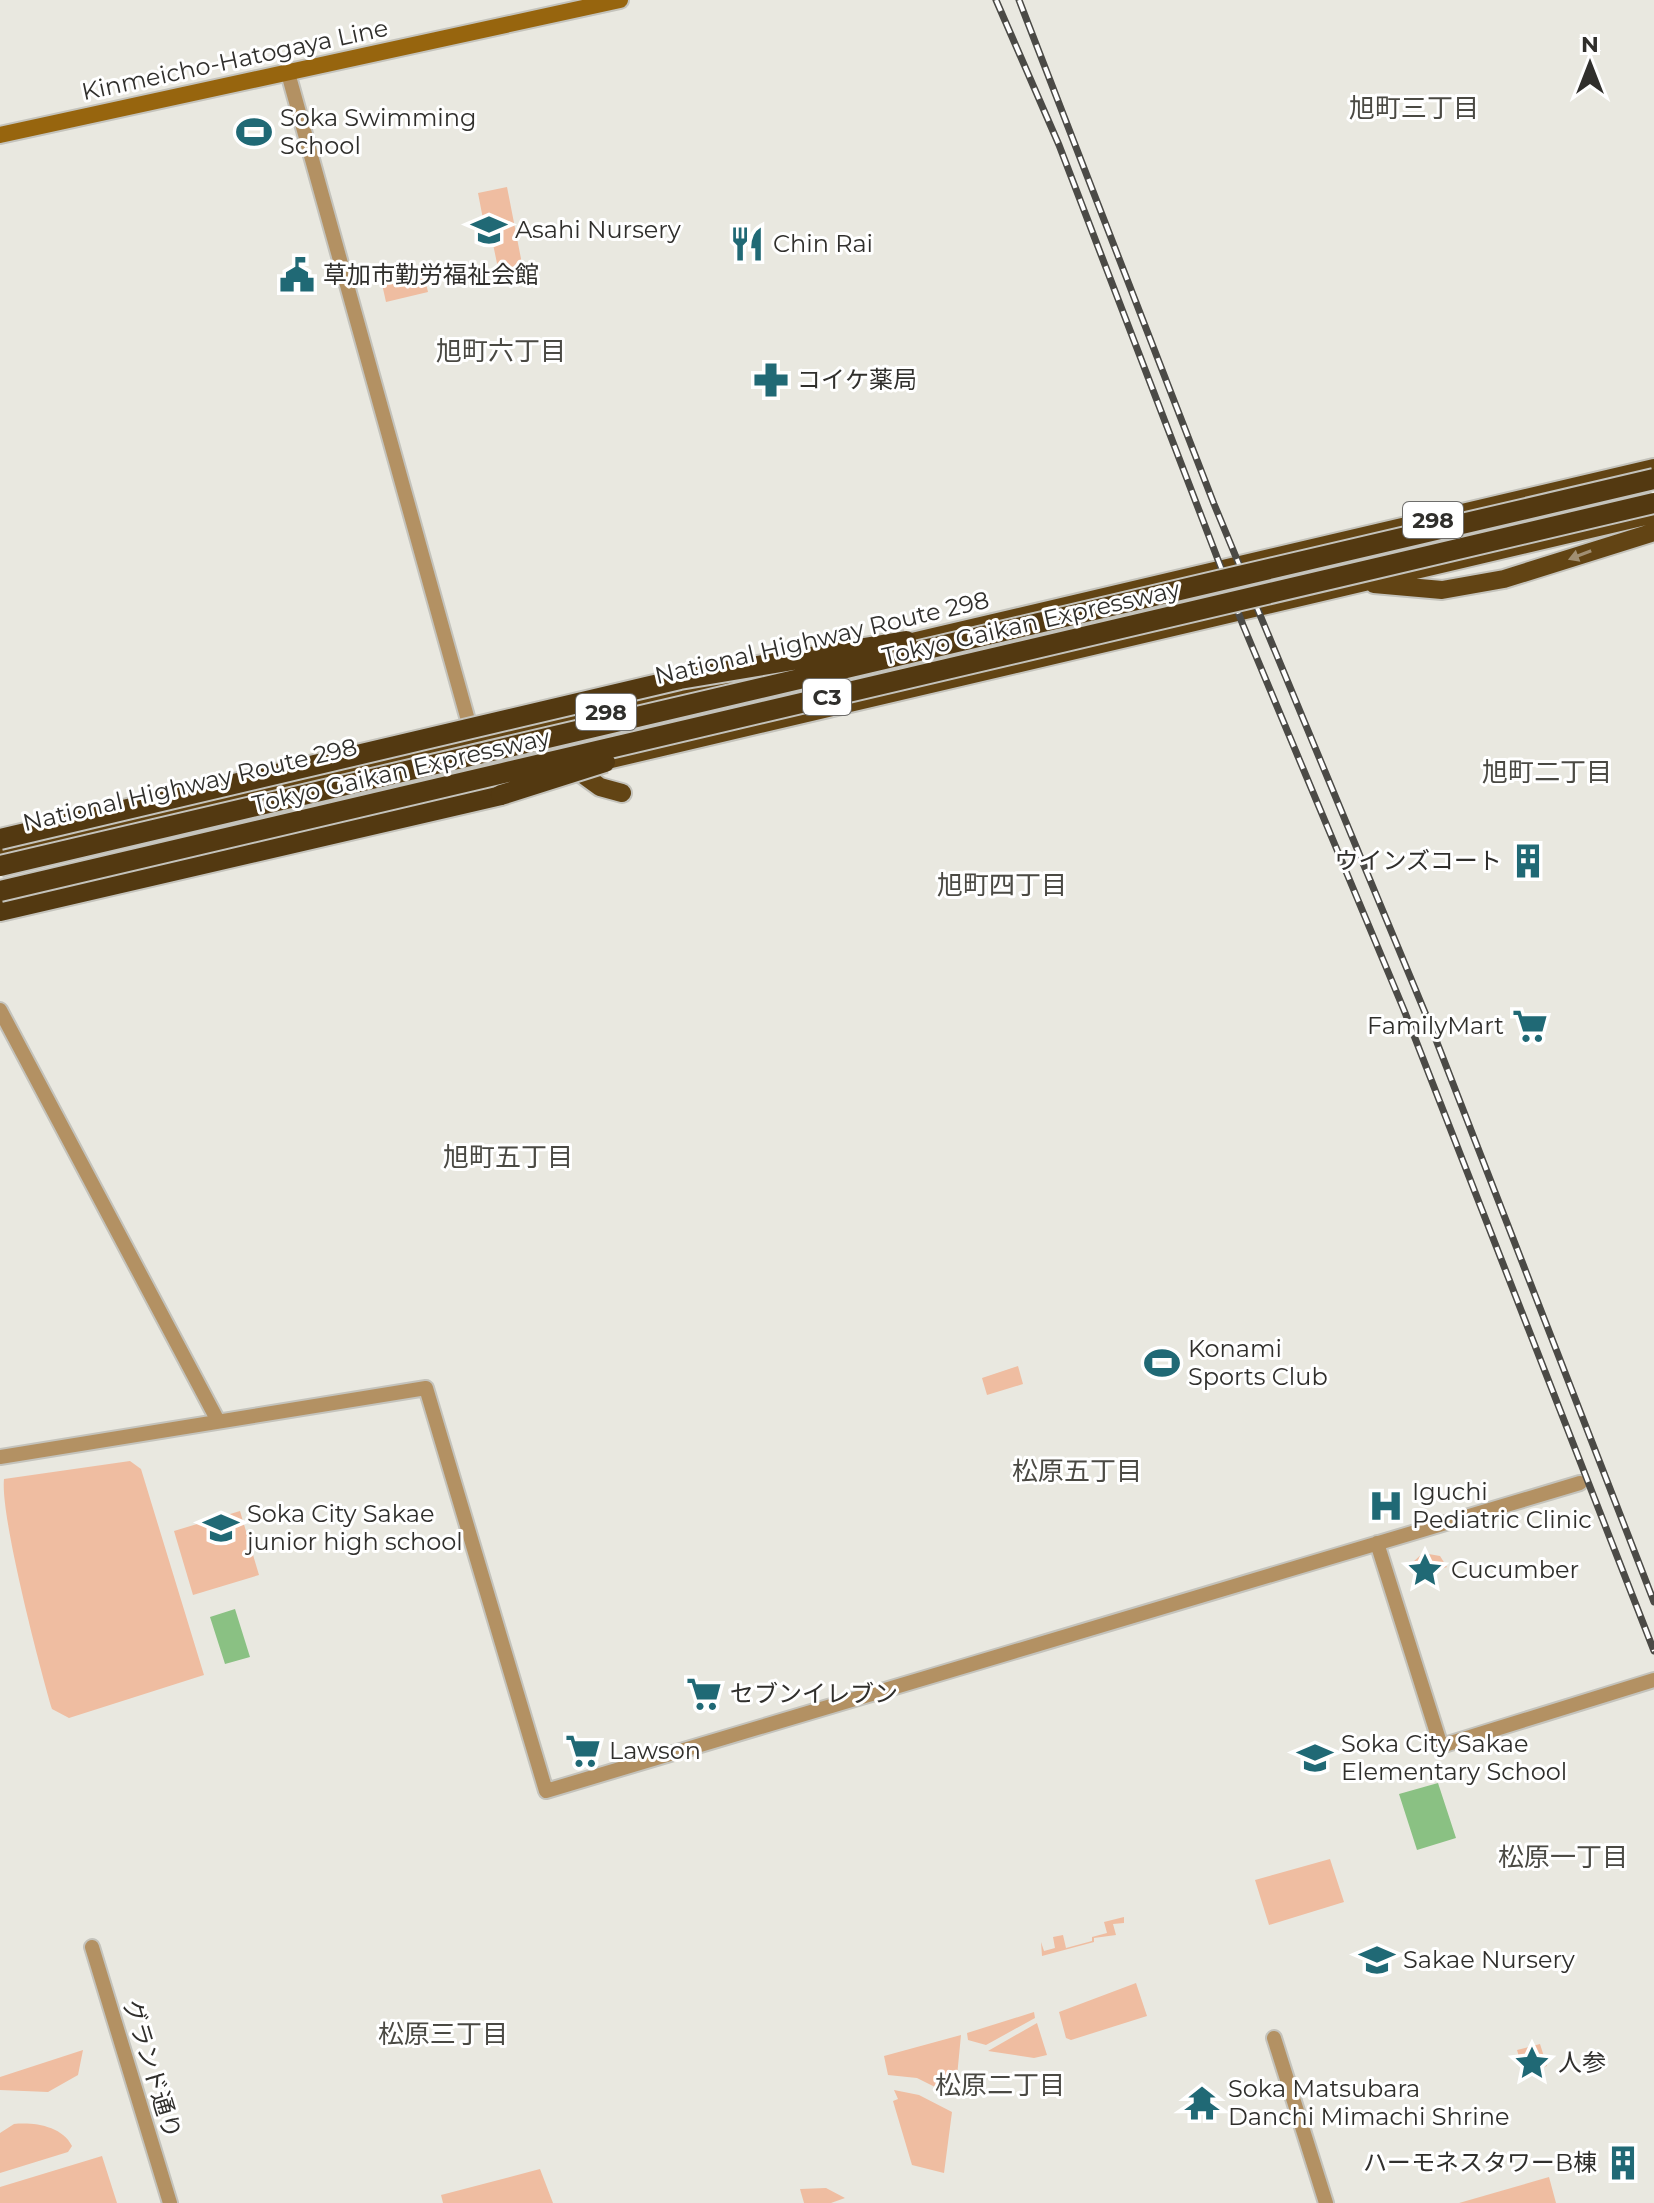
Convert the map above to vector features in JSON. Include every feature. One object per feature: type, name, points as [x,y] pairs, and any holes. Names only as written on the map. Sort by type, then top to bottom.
[{"type":"highway","name":"National Highway Route 298","points":[[0,854],[1654,468]]},
{"type":"highway","name":"Tokyo Gaikan Expressway","points":[[0,866],[1654,479]]},
{"type":"highway","name":"Tokyo Gaikan Expressway","points":[[0,891],[1654,503]]},
{"type":"highway","name":"298","points":[[6,907],[574,768],[1654,514]]},
{"type":"highway","points":[[1363,583],[1442,590],[1518,576],[1654,532]]},
{"type":"highway","points":[[0,839],[680,679],[1116,605]]},
{"type":"highway","points":[[6,907],[501,795],[761,713]]},
{"type":"highway","points":[[574,768],[600,787],[622,793]]},
{"type":"main road","name":"Kinmeicho-Hatogaya Line","points":[[0,135],[620,0]]},
{"type":"street","points":[[288,73],[487,789]]},
{"type":"street","points":[[0,1010],[218,1421]]},
{"type":"street","points":[[0,1457],[426,1388],[546,1791],[1580,1483]]},
{"type":"street","points":[[1377,1543],[1441,1746],[1654,1680]]},
{"type":"street","name":"グランド通り","points":[[92,1947],[170,2203]]},
{"type":"street","points":[[1274,2038],[1326,2203]]},
{"type":"shaded area","points":[[507,187],[524,274],[500,278],[493,244],[488,245],[478,193]]},
{"type":"shaded area","points":[[422,266],[428,292],[386,302],[380,275]]},
{"type":"shaded area","points":[[1018,1366],[1023,1384],[987,1395],[982,1378]]},
{"type":"shaded area","points":[[130,1461],[141,1469],[204,1675],[69,1718],[52,1709],[46,1688],[14,1556],[4,1479]]},
{"type":"shaded area","points":[[240,1511],[259,1575],[193,1595],[174,1531]]},
{"type":"shaded area","points":[[1423,1553],[1440,1556],[1447,1567],[1414,1578],[1413,1562]]},
{"type":"shaded area","points":[[235,1609],[250,1657],[225,1664],[210,1617]]},
{"type":"shaded area","points":[[1438,1783],[1456,1838],[1417,1850],[1399,1794]]},
{"type":"shaded area","points":[[1330,1859],[1344,1902],[1269,1925],[1255,1880]]},
{"type":"shaded area","points":[[1124,1917],[1124,1923],[1113,1924],[1116,1935],[1094,1938],[1094,1942],[1042,1956],[1041,1942],[1044,1951],[1055,1948],[1053,1937],[1063,1935],[1066,1948],[1092,1941],[1092,1937],[1107,1933],[1104,1922]]},
{"type":"shaded area","points":[[1136,1983],[1147,2016],[1071,2040],[1066,2038],[1059,2012]]},
{"type":"shaded area","points":[[1034,2012],[1035,2018],[986,2045],[968,2040],[967,2033]]},
{"type":"shaded area","points":[[1037,2023],[1047,2055],[1034,2058],[988,2051]]},
{"type":"shaded area","points":[[961,2035],[955,2097],[917,2078],[888,2075],[884,2056]]},
{"type":"shaded area","points":[[1540,2044],[1547,2066],[1524,2073],[1517,2050]]},
{"type":"shaded area","points":[[83,2050],[78,2075],[48,2092],[0,2090],[0,2077]]},
{"type":"shaded area","points":[[894,2090],[919,2095],[952,2112],[944,2173],[912,2165],[893,2101],[898,2099]]},
{"type":"shaded area","points":[[14,2124],[55,2130],[72,2146],[68,2152],[0,2173],[0,2133]]},
{"type":"shaded area","points":[[102,2156],[117,2203],[0,2203],[0,2187]]},
{"type":"shaded area","points":[[540,2169],[553,2203],[443,2203],[441,2195]]},
{"type":"shaded area","points":[[1549,2177],[1556,2203],[1459,2203]]},
{"type":"shaded area","points":[[826,2188],[845,2198],[831,2203],[804,2203],[800,2189]]},
{"type":"railway","points":[[996,0],[1059,145],[1243,625],[1404,1010],[1654,1651]]},
{"type":"railway","points":[[1019,0],[1214,504],[1431,1027],[1654,1602]]},
{"type":"place","name":"Soka Swimming School","points":[[254,132]]},
{"type":"place","name":"Asahi Nursery","points":[[489,230]]},
{"type":"place","name":"Chin Rai","points":[[747,244]]},
{"type":"place","name":"草加市勤労福祉会館","points":[[297,275]]},
{"type":"place","name":"コイケ薬局","points":[[771,380]]},
{"type":"place","name":"ウインズコート","points":[[1528,861]]},
{"type":"place","name":"FamilyMart","points":[[1530,1026]]},
{"type":"place","name":"Konami Sports Club","points":[[1162,1363]]},
{"type":"place","name":"Iguchi Pediatric Clinic","points":[[1386,1506]]},
{"type":"place","name":"Soka City Sakae junior high school","points":[[221,1528]]},
{"type":"place","name":"Cucumber","points":[[1425,1570]]},
{"type":"place","name":"セブンイレブン","points":[[704,1694]]},
{"type":"place","name":"Lawson","points":[[583,1751]]},
{"type":"place","name":"Soka City Sakae Elementary School","points":[[1315,1758]]},
{"type":"place","name":"Sakae Nursery","points":[[1377,1960]]},
{"type":"place","name":"人参","points":[[1532,2063]]},
{"type":"place","name":"Soka Matsubara Danchi Mimachi Shrine","points":[[1202,2103]]},
{"type":"place","name":"ハーモネスタワーB棟","points":[[1623,2163]]},
{"type":"district","name":"旭町三丁目","points":[[1414,108]]},
{"type":"district","name":"旭町六丁目","points":[[501,351]]},
{"type":"district","name":"旭町二丁目","points":[[1547,772]]},
{"type":"district","name":"旭町四丁目","points":[[1002,885]]},
{"type":"district","name":"旭町五丁目","points":[[508,1157]]},
{"type":"district","name":"松原五丁目","points":[[1077,1471]]},
{"type":"district","name":"松原一丁目","points":[[1563,1857]]},
{"type":"district","name":"松原三丁目","points":[[443,2034]]},
{"type":"district","name":"松原二丁目","points":[[1000,2085]]}]
